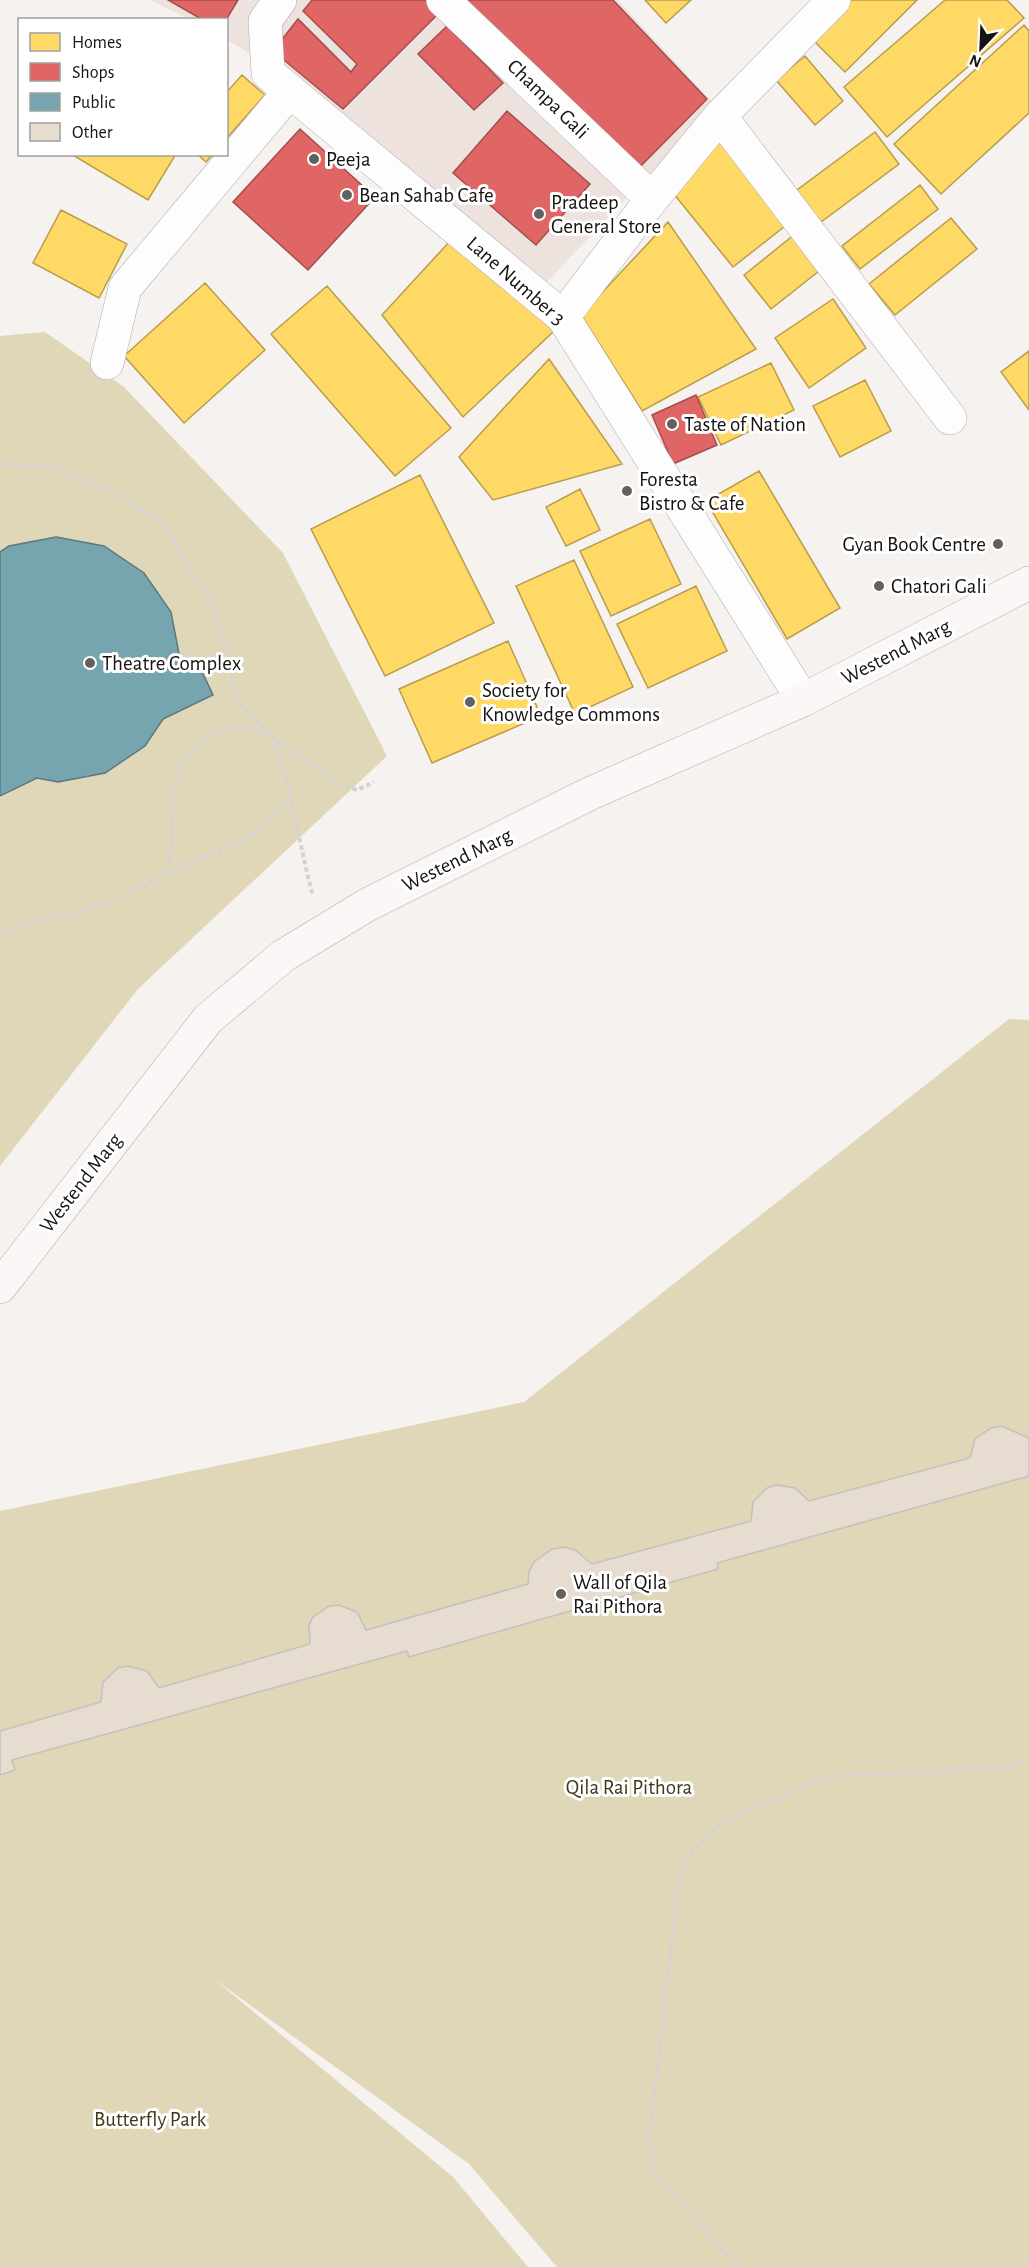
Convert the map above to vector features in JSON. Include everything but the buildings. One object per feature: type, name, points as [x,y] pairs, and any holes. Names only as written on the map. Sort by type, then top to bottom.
[{"type":"street","name":"Lane Number 3","points":[[280,0],[265,21],[268,74],[563,317],[803,700]]},
{"type":"street","name":"Champa Gali","points":[[444,0],[652,199]]},
{"type":"street","points":[[563,317],[652,199],[720,116],[834,0]]},
{"type":"street","points":[[107,363],[125,288],[290,91]]},
{"type":"street","points":[[720,116],[950,418]]},
{"type":"street","name":"Westend Marg","points":[[0,1287],[208,1019],[283,956],[367,904],[589,794],[803,700],[1029,583]]},
{"type":"path","points":[[0,464],[52,467],[111,490],[164,525],[214,608],[240,702],[271,737],[284,767],[300,851],[323,932]]},
{"type":"path","points":[[169,870],[173,836],[170,797],[184,758],[210,733],[240,724],[271,737],[303,757],[335,783],[357,790],[374,782]]},
{"type":"path","points":[[0,934],[34,922],[108,903],[146,887],[169,870],[230,847],[262,830],[290,799]]},
{"type":"path","points":[[738,2267],[654,2171],[648,2143],[676,1903],[687,1857],[716,1826],[823,1777],[1012,1767],[1029,1759]]},
{"type":"shaded area","points":[[150,0],[618,0],[715,105],[541,288],[247,52],[228,41],[228,18],[186,18]]},
{"type":"green space","points":[[45,332],[124,387],[283,553],[387,756],[138,989],[0,1166],[0,336]]},
{"type":"green space","name":"Qila Rai Pithora","points":[[1009,1019],[1029,1020],[1029,2267],[557,2267],[469,2164],[214,1979],[453,2177],[528,2267],[0,2267],[0,1511],[524,1402]]},
{"type":"place","name":"Peeja","points":[[314,159]]},
{"type":"place","name":"Bean Sahab Cafe","points":[[347,195]]},
{"type":"place","name":"Pradeep General Store","points":[[539,214]]},
{"type":"place","name":"Taste of Nation","points":[[672,424]]},
{"type":"place","name":"Foresta Bistro & Cafe","points":[[627,491]]},
{"type":"place","name":"Gyan Book Centre","points":[[998,544]]},
{"type":"place","name":"Chatori Gali","points":[[879,586]]},
{"type":"place","name":"Theatre Complex","points":[[90,663]]},
{"type":"place","name":"Society for Knowledge Commons","points":[[470,702]]},
{"type":"place","name":"Wall of Qila Rai Pithora","points":[[561,1594]]},
{"type":"park label","name":"Butterfly Park","points":[[150,2119]]}]
